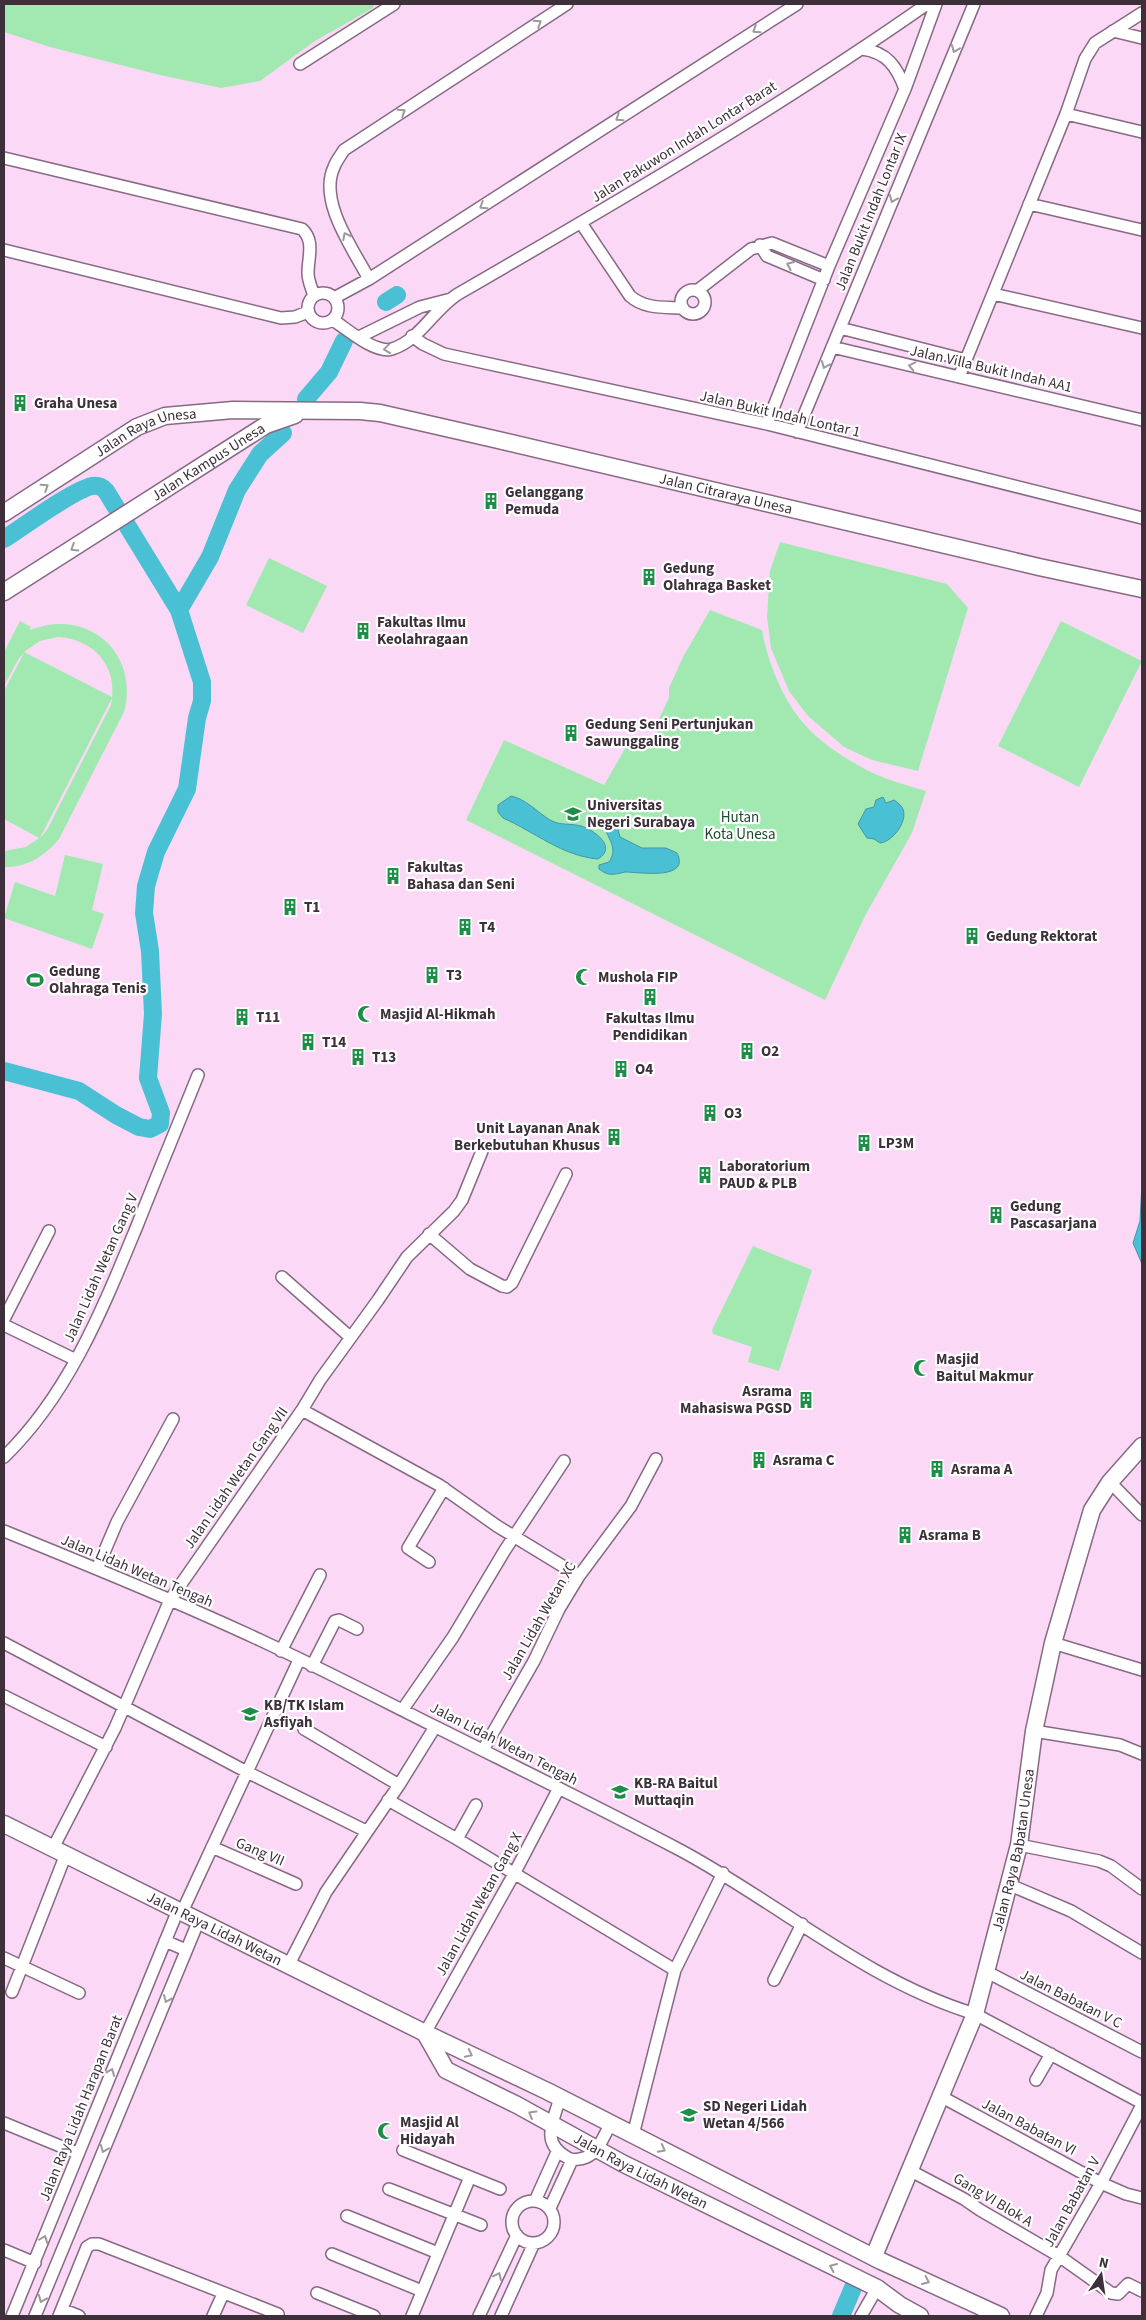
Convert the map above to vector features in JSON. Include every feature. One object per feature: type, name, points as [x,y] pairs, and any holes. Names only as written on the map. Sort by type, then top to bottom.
[{"type":"main road","name":"Jalan Raya Unesa","points":[[4,513],[137,427],[155,419],[174,414],[233,410],[307,411]]},
{"type":"main road","points":[[233,410],[239,412],[247,422],[247,434],[244,440]]},
{"type":"main road","name":"Jalan Kampus Unesa","points":[[4,592],[266,425],[307,411]]},
{"type":"main road","name":"Jalan Citraraya Unesa","points":[[307,411],[380,413],[1039,567],[1142,589]]},
{"type":"main road","name":"Jalan Raya Babatan Unesa","points":[[877,2288],[877,2258],[976,2014],[1019,1845],[1034,1731],[1053,1643],[1092,1510],[1110,1482],[1142,1446]]},
{"type":"main road","name":"Jalan Raya Lidah Wetan","points":[[4,1824],[288,1966],[611,2123],[877,2258],[1001,2316]]},
{"type":"main road","name":"Jalan Raya Lidah Wetan","points":[[425,2033],[446,2070],[517,2105],[596,2150],[877,2288],[920,2316]]},
{"type":"street","points":[[369,279],[333,210],[330,196],[333,168],[344,150],[567,4]]},
{"type":"street","points":[[334,298],[369,279],[797,4]]},
{"type":"street","name":"Jalan Pakuwon Indah Lontar Barat","points":[[359,337],[420,307],[451,298],[582,223],[862,49],[927,4]]},
{"type":"street","name":"Jalan Bukit Indah Lontar IX","points":[[767,424],[824,280],[906,89],[936,4]]},
{"type":"street","name":"Jalan Bukit Indah Lontar IX","points":[[797,432],[974,4]]},
{"type":"street","points":[[300,64],[388,5]]},
{"type":"street","points":[[959,377],[1066,114],[1085,59],[1095,43],[1142,13]]},
{"type":"street","points":[[1113,31],[1142,38]]},
{"type":"street","points":[[862,49],[875,51],[888,58],[899,71],[906,89]]},
{"type":"street","points":[[1066,114],[1142,132]]},
{"type":"street","points":[[4,158],[302,229],[308,234],[310,244],[308,275],[314,296]]},
{"type":"street","points":[[1029,204],[1142,230]]},
{"type":"street","points":[[582,223],[630,296],[636,301],[652,307],[682,308],[693,314],[704,308],[704,296],[698,290]]},
{"type":"street","points":[[682,308],[681,300],[684,294],[690,290],[698,290],[751,249],[760,245],[772,244],[830,266]]},
{"type":"street","points":[[760,245],[767,256],[824,280]]},
{"type":"street","points":[[4,250],[281,318],[295,317],[308,312]]},
{"type":"street","points":[[324,293],[334,298],[338,309],[333,320],[325,323],[317,322],[308,312],[309,303],[314,296],[324,293]]},
{"type":"street","points":[[993,294],[1142,328]]},
{"type":"street","name":"Jalan Pakuwon Indah Lontar Barat","points":[[333,320],[378,350],[385,351],[393,349],[412,336],[451,298]]},
{"type":"street","name":"Jalan Villa Bukit Indah AA1","points":[[840,328],[966,360]]},
{"type":"street","name":"Jalan Bukit Indah Lontar 1","points":[[412,336],[423,344],[444,354],[767,424],[1142,518]]},
{"type":"street","name":"Jalan Villa Bukit Indah AA1","points":[[832,347],[1142,420]]},
{"type":"street","name":"Jalan Lidah Wetan Gang V","points":[[4,1456],[27,1434],[39,1419],[56,1395],[86,1342],[124,1256],[198,1075]]},
{"type":"street","name":"Jalan Lidah Wetan Gang VII","points":[[12,1992],[23,1966],[59,1851],[170,1600],[302,1410],[320,1380],[407,1257],[462,1200],[482,1151]]},
{"type":"street","points":[[429,1234],[470,1269],[507,1287],[512,1283],[566,1174]]},
{"type":"street","points":[[4,1318],[49,1231]]},
{"type":"street","points":[[282,1277],[350,1337]]},
{"type":"street","points":[[4,1324],[76,1360]]},
{"type":"street","points":[[302,1410],[444,1488],[514,1536],[579,1576]]},
{"type":"street","points":[[97,1569],[117,1522],[174,1419]]},
{"type":"street","name":"Jalan Lidah Wetan XC","points":[[483,1750],[579,1576],[630,1506],[656,1459]]},
{"type":"street","points":[[403,1709],[453,1637],[514,1536],[564,1461]]},
{"type":"street","points":[[1110,1482],[1142,1515]]},
{"type":"street","points":[[429,1562],[408,1548],[444,1488]]},
{"type":"street","name":"Jalan Lidah Wetan Tengah","points":[[4,1531],[170,1600],[403,1709],[723,1873],[849,1956],[897,1982],[954,2007],[976,2014],[1142,2104]]},
{"type":"street","points":[[281,1651],[320,1575]]},
{"type":"street","points":[[312,1666],[335,1621],[339,1620],[357,1629]]},
{"type":"street","points":[[4,1643],[124,1705],[247,1772],[366,1831]]},
{"type":"street","points":[[1053,1643],[1142,1670]]},
{"type":"street","name":"Jalan Raya Lidah Harapan Barat","points":[[12,2316],[165,1941],[212,1847],[300,1660]]},
{"type":"street","points":[[4,1696],[106,1747]]},
{"type":"street","points":[[288,1966],[326,1892],[399,1785],[435,1727]]},
{"type":"street","points":[[304,1729],[399,1785]]},
{"type":"street","points":[[1034,1731],[1120,1744],[1142,1754]]},
{"type":"street","name":"Jalan Lidah Wetan Gang X","points":[[425,2033],[514,1874],[558,1788]]},
{"type":"street","points":[[388,1800],[457,1839],[675,1970]]},
{"type":"street","points":[[457,1839],[476,1805]]},
{"type":"street","points":[[1019,1845],[1099,1861],[1111,1866],[1142,1889]]},
{"type":"street","name":"Gang VII","points":[[212,1847],[296,1884]]},
{"type":"street","points":[[633,2135],[675,1970],[723,1873]]},
{"type":"street","points":[[1010,1885],[1071,1911],[1142,1953]]},
{"type":"street","points":[[35,2316],[199,1920]]},
{"type":"street","points":[[774,1980],[802,1924]]},
{"type":"street","points":[[165,1941],[186,1950]]},
{"type":"street","points":[[4,1958],[79,1993]]},
{"type":"street","name":"Jalan Babatan V C","points":[[986,1972],[1142,2052]]},
{"type":"street","points":[[1036,2080],[1051,2054]]},
{"type":"street","points":[[102,2093],[124,2101]]},
{"type":"street","points":[[560,2098],[552,2125],[551,2140],[557,2152],[572,2160],[589,2156],[596,2150],[611,2123]]},
{"type":"street","name":"Jalan Babatan VI","points":[[942,2098],[1101,2182],[1126,2194],[1142,2198]]},
{"type":"street","name":"Jalan Babatan V","points":[[1036,2316],[1047,2293],[1051,2270],[1101,2182],[1142,2104]]},
{"type":"street","points":[[95,2110],[116,2118]]},
{"type":"street","points":[[4,2123],[77,2153]]},
{"type":"street","points":[[402,2150],[500,2189]]},
{"type":"street","points":[[534,2200],[557,2152]]},
{"type":"street","points":[[550,2208],[572,2160]]},
{"type":"street","name":"Gang VI Blok A","points":[[911,2171],[964,2199],[1059,2256],[1111,2293],[1118,2294],[1128,2284],[1142,2291]]},
{"type":"street","points":[[412,2316],[470,2177]]},
{"type":"street","points":[[389,2189],[481,2225]]},
{"type":"street","points":[[534,2200],[550,2208],[554,2216],[554,2226],[550,2235],[543,2241],[534,2243],[524,2241],[513,2228],[514,2212],[526,2202],[534,2200]]},
{"type":"street","points":[[347,2216],[438,2253]]},
{"type":"street","points":[[479,2316],[517,2235]]},
{"type":"street","points":[[501,2316],[534,2243]]},
{"type":"street","points":[[79,2316],[61,2313],[87,2247],[92,2244],[99,2244],[278,2314]]},
{"type":"street","points":[[4,2250],[35,2263]]},
{"type":"street","points":[[332,2254],[422,2291]]},
{"type":"street","points":[[861,2316],[877,2288]]},
{"type":"street","points":[[317,2293],[374,2316]]},
{"type":"street","points":[[213,2316],[223,2294]]},
{"type":"green space","points":[[4,4],[374,4],[373,8],[315,41],[260,81],[221,88],[160,75],[50,47],[4,32]]},
{"type":"green space","points":[[780,542],[947,584],[968,608],[918,771],[872,760],[844,747],[808,716],[789,691],[771,648],[767,617],[770,571]]},
{"type":"green space","points":[[269,558],[327,586],[303,633],[246,605]]},
{"type":"green space","name":"Hutan Kota Unesa","points":[[710,610],[762,630],[772,668],[790,705],[806,726],[821,740],[848,759],[875,774],[926,791],[912,833],[866,914],[825,1000],[466,820],[504,740],[604,785],[630,740],[649,748],[660,726],[657,723],[669,698],[669,688],[683,657]]},
{"type":"green space","points":[[20,621],[31,627],[30,630],[51,624],[71,625],[89,630],[104,640],[116,654],[124,671],[127,690],[124,712],[59,839],[41,856],[27,863],[12,867],[4,867],[4,851],[26,847],[39,838],[4,819],[4,691],[24,653],[19,658],[4,686],[4,652]],"holes":[[[58,637],[81,642],[99,655],[110,674],[112,697],[24,652],[40,641]],[[112,698],[111,705],[47,830],[40,838]]]},
{"type":"green space","points":[[1061,621],[1142,661],[1079,787],[998,746]]},
{"type":"green space","points":[[65,855],[103,864],[92,910],[104,914],[92,949],[4,918],[15,882],[55,896]]},
{"type":"green space","points":[[753,1246],[812,1270],[779,1371],[748,1362],[752,1347],[713,1334],[712,1330]]},
{"type":"water","points":[[511,796],[527,803],[554,822],[581,826],[592,831],[605,844],[604,854],[598,859],[572,853],[503,818],[498,812],[498,805]]},
{"type":"water","points":[[883,797],[886,803],[894,800],[898,803],[903,809],[904,814],[901,825],[894,835],[885,842],[880,843],[874,839],[867,838],[858,824],[866,809],[874,807],[876,800]]},
{"type":"water","points":[[614,824],[617,826],[620,837],[642,848],[666,848],[677,853],[679,862],[677,868],[661,873],[625,872],[613,874],[607,874],[599,869],[599,865],[609,862],[613,854],[606,831],[609,826]]},
{"type":"water","points":[[1142,1183],[1142,1264],[1133,1243],[1140,1221]]},
{"type":"waterway","points":[[386,302],[397,295]]},
{"type":"waterway","points":[[306,399],[329,372],[344,341]]},
{"type":"waterway","points":[[4,1071],[79,1091],[116,1115],[139,1127],[150,1129],[160,1124],[161,1113],[148,1078],[153,1014],[150,951],[144,913],[146,886],[156,852],[187,789],[197,718],[202,701],[202,682],[179,610],[210,557],[237,490],[260,454],[283,433]]},
{"type":"waterway","points":[[4,539],[73,494],[92,486],[100,487],[106,491],[179,610]]},
{"type":"waterway","points":[[841,2316],[855,2283]]},
{"type":"place","name":"Graha Unesa","points":[[20,403]]},
{"type":"place","name":"Gelanggang Pemuda","points":[[491,501]]},
{"type":"place","name":"Gedung Olahraga Basket","points":[[649,577]]},
{"type":"place","name":"Fakultas Ilmu Keolahragaan","points":[[363,631]]},
{"type":"place","name":"Gedung Seni Pertunjukan Sawunggaling","points":[[571,733]]},
{"type":"place","name":"Universitas Negeri Surabaya","points":[[573,814]]},
{"type":"place","name":"Fakultas Bahasa dan Seni","points":[[393,876]]},
{"type":"place","name":"T1","points":[[290,907]]},
{"type":"place","name":"T4","points":[[465,927]]},
{"type":"place","name":"Gedung Rektorat","points":[[972,936]]},
{"type":"place","name":"T3","points":[[432,975]]},
{"type":"place","name":"Mushola FIP","points":[[584,977]]},
{"type":"place","name":"Gedung Olahraga Tenis","points":[[35,980]]},
{"type":"place","name":"Fakultas Ilmu Pendidikan","points":[[650,997]]},
{"type":"place","name":"Masjid Al-Hikmah","points":[[366,1014]]},
{"type":"place","name":"T11","points":[[242,1017]]},
{"type":"place","name":"T14","points":[[308,1042]]},
{"type":"place","name":"O2","points":[[747,1051]]},
{"type":"place","name":"T13","points":[[358,1057]]},
{"type":"place","name":"O4","points":[[621,1069]]},
{"type":"place","name":"O3","points":[[710,1113]]},
{"type":"place","name":"Unit Layanan Anak Berkebutuhan Khusus","points":[[614,1137]]},
{"type":"place","name":"LP3M","points":[[864,1143]]},
{"type":"place","name":"Laboratorium PAUD & PLB","points":[[705,1175]]},
{"type":"place","name":"Gedung Pascasarjana","points":[[996,1215]]},
{"type":"place","name":"Masjid Baitul Makmur","points":[[922,1368]]},
{"type":"place","name":"Asrama Mahasiswa PGSD","points":[[806,1400]]},
{"type":"place","name":"Asrama C","points":[[759,1460]]},
{"type":"place","name":"Asrama A","points":[[937,1469]]},
{"type":"place","name":"Asrama B","points":[[905,1535]]},
{"type":"place","name":"KB/TK Islam Asfiyah","points":[[250,1714]]},
{"type":"place","name":"KB-RA Baitul Muttaqin","points":[[620,1792]]},
{"type":"place","name":"SD Negeri Lidah Wetan 4/566","points":[[689,2115]]},
{"type":"place","name":"Masjid Al Hidayah","points":[[386,2131]]}]
